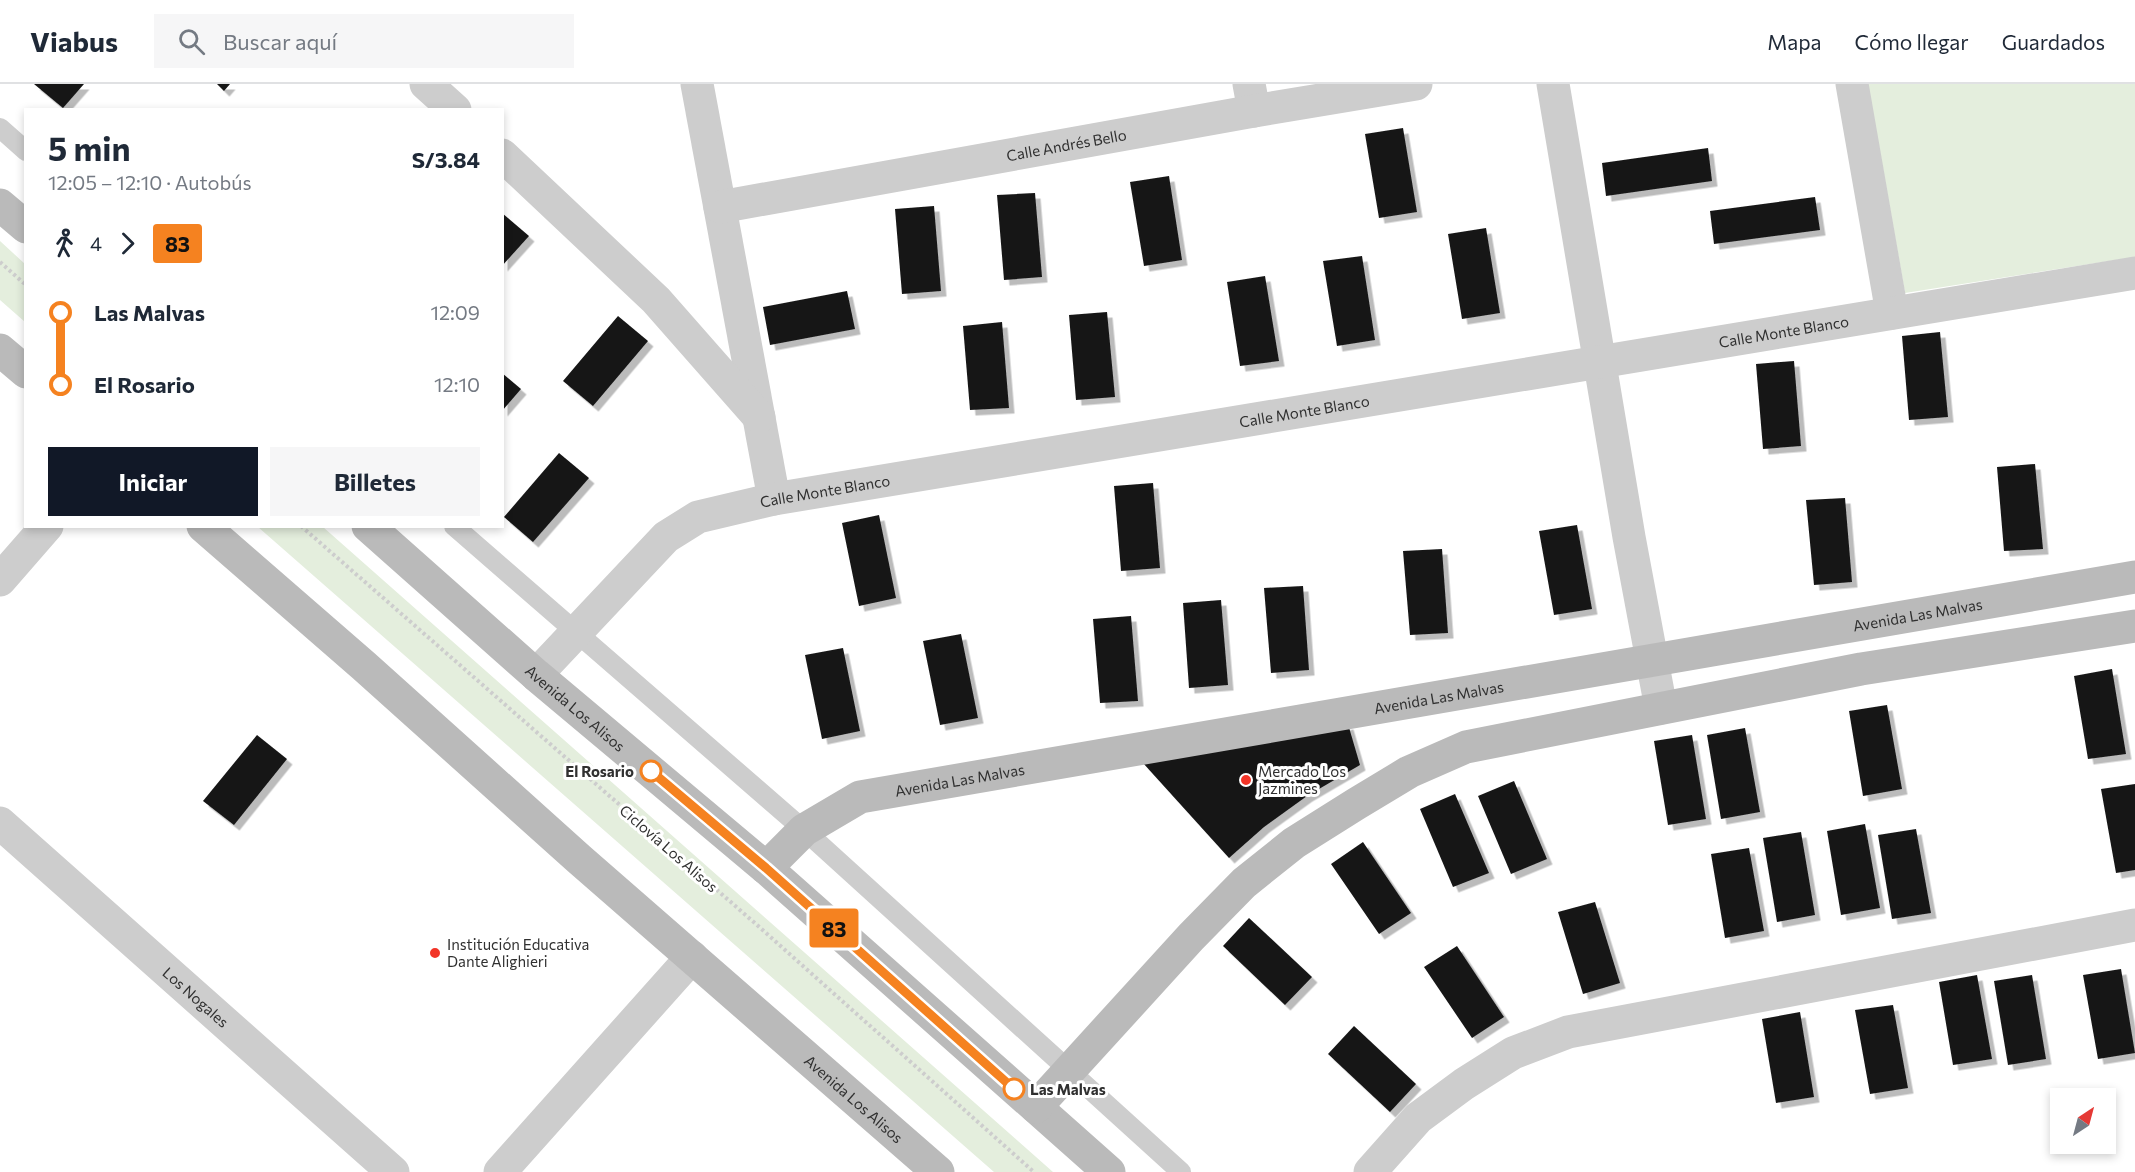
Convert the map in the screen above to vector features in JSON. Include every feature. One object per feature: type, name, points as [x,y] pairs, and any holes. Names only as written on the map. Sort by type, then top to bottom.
[{"type":"street","points":[[426,84],[453,108]]},
{"type":"street","points":[[697,84],[774,499]]},
{"type":"street","name":"Calle Andrés Bello","points":[[720,207],[1251,98],[1416,84]]},
{"type":"street","points":[[1553,84],[1661,708]]},
{"type":"street","points":[[1852,84],[1892,313]]},
{"type":"street","points":[[504,157],[656,300],[759,417]]},
{"type":"street","points":[[0,205],[24,225]]},
{"type":"street","name":"Calle Monte Blanco","points":[[536,675],[666,537],[698,517],[774,499],[2135,273]]},
{"type":"street","points":[[0,350],[24,370]]},
{"type":"street","points":[[0,580],[45,528]]},
{"type":"street","name":"Avenida Los Alisos","points":[[205,528],[938,1172]]},
{"type":"street","name":"Avenida Los Alisos","points":[[370,528],[536,675],[766,868],[1109,1172]]},
{"type":"street","name":"Avenida Las Malvas","points":[[766,868],[804,830],[860,797],[2135,577]]},
{"type":"street","points":[[1036,1107],[1191,937],[1244,884],[1294,843],[1356,804],[1409,772],[1466,747],[1861,669],[2135,626]]},
{"type":"street","name":"Los Nogales","points":[[0,823],[393,1172]]},
{"type":"street","points":[[1370,1172],[1418,1118],[1464,1084],[1513,1053],[1568,1032],[2135,925]]},
{"type":"street","points":[[500,1172],[692,957]]},
{"type":"lane","points":[[0,128],[24,149]]},
{"type":"lane","points":[[456,528],[804,830],[1181,1172]]},
{"type":"path","points":[[0,262],[24,283]]},
{"type":"path","name":"Ciclovía Los Alisos","points":[[303,528],[748,917],[1034,1172]]},
{"type":"green space","points":[[1868,84],[2135,84],[2135,257],[1905,293]]},
{"type":"green space","points":[[0,241],[24,263],[24,321],[0,300]]},
{"type":"green space","points":[[259,528],[324,528],[1053,1172],[994,1172]]},
{"type":"building","points":[[34,84],[84,84],[63,108]]},
{"type":"building","points":[[217,84],[230,84],[224,91]]},
{"type":"building","points":[[1403,128],[1417,212],[1379,218],[1365,134]]},
{"type":"building","points":[[1708,148],[1712,181],[1606,196],[1602,163]]},
{"type":"building","points":[[1169,176],[1182,260],[1144,266],[1130,182]]},
{"type":"building","points":[[1035,193],[1042,277],[1004,280],[997,195]]},
{"type":"building","points":[[1815,197],[1820,230],[1714,244],[1710,211]]},
{"type":"building","points":[[934,206],[941,291],[902,294],[895,209]]},
{"type":"building","points":[[504,215],[529,236],[504,264]]},
{"type":"building","points":[[1486,228],[1500,313],[1462,319],[1448,234]]},
{"type":"building","points":[[1362,256],[1375,340],[1337,346],[1323,261]]},
{"type":"building","points":[[1265,276],[1279,361],[1240,366],[1227,282]]},
{"type":"building","points":[[847,291],[855,329],[770,345],[763,307]]},
{"type":"building","points":[[1107,312],[1115,397],[1076,400],[1069,315]]},
{"type":"building","points":[[618,316],[648,341],[593,406],[563,381]]},
{"type":"building","points":[[1002,322],[1009,408],[970,410],[963,326]]},
{"type":"building","points":[[1940,332],[1948,417],[1909,420],[1902,336]]},
{"type":"building","points":[[1794,361],[1801,446],[1763,449],[1756,364]]},
{"type":"building","points":[[504,375],[521,389],[504,409]]},
{"type":"building","points":[[559,453],[589,478],[533,542],[504,517]]},
{"type":"building","points":[[2035,464],[2043,549],[2004,551],[1997,467]]},
{"type":"building","points":[[1153,483],[1160,568],[1121,571],[1114,486]]},
{"type":"building","points":[[1845,498],[1852,582],[1814,585],[1806,500]]},
{"type":"building","points":[[879,515],[896,598],[859,606],[842,523]]},
{"type":"building","points":[[1577,525],[1592,609],[1554,615],[1539,531]]},
{"type":"building","points":[[1442,549],[1448,633],[1410,635],[1403,551]]},
{"type":"building","points":[[1303,586],[1309,670],[1271,673],[1264,588]]},
{"type":"building","points":[[1221,600],[1228,685],[1189,688],[1183,603]]},
{"type":"building","points":[[1131,616],[1138,701],[1100,703],[1093,619]]},
{"type":"building","points":[[961,634],[978,718],[940,725],[923,641]]},
{"type":"building","points":[[843,648],[860,731],[822,739],[805,655]]},
{"type":"building","points":[[2112,669],[2126,754],[2088,759],[2074,676]]},
{"type":"building","points":[[1887,705],[1902,789],[1863,796],[1849,711]]},
{"type":"building","name":"Mercado Los Jazmines","points":[[1348,724],[1360,765],[1307,796],[1264,827],[1229,858],[1143,763]]},
{"type":"building","points":[[1745,728],[1760,812],[1721,819],[1707,735]]},
{"type":"building","points":[[257,735],[287,759],[234,825],[203,801]]},
{"type":"building","points":[[1692,735],[1706,819],[1668,825],[1654,741]]},
{"type":"building","points":[[1514,781],[1547,859],[1511,874],[1478,796]]},
{"type":"building","points":[[2135,784],[2135,870],[2116,873],[2101,789]]},
{"type":"building","points":[[1455,794],[1489,873],[1453,887],[1420,809]]},
{"type":"building","points":[[1865,824],[1880,908],[1841,915],[1827,831]]},
{"type":"building","points":[[1916,829],[1931,913],[1892,919],[1878,835]]},
{"type":"building","points":[[1801,832],[1815,915],[1777,922],[1763,838]]},
{"type":"building","points":[[1363,842],[1411,913],[1379,934],[1331,864]]},
{"type":"building","points":[[1749,848],[1764,931],[1725,938],[1711,854]]},
{"type":"building","points":[[1595,902],[1620,983],[1583,994],[1558,912]]},
{"type":"building","points":[[1249,918],[1312,977],[1285,1005],[1223,946]]},
{"type":"building","points":[[1457,946],[1504,1017],[1472,1038],[1424,967]]},
{"type":"building","points":[[2121,969],[2135,1053],[2098,1059],[2083,975]]},
{"type":"building","points":[[1977,975],[1992,1059],[1953,1065],[1939,982]]},
{"type":"building","points":[[2032,975],[2046,1059],[2008,1065],[1994,981]]},
{"type":"building","points":[[1893,1005],[1908,1088],[1870,1094],[1855,1010]]},
{"type":"building","points":[[1800,1012],[1814,1097],[1776,1103],[1762,1019]]},
{"type":"building","points":[[1354,1026],[1416,1084],[1390,1112],[1328,1054]]},
{"type":"bus line","name":"83","points":[[651,771],[766,868],[1014,1089]]},
{"type":"place","name":"El Rosario","points":[[651,771]]},
{"type":"place","name":"Mercado Los Jazmines","points":[[1246,780]]},
{"type":"place","name":"Institución Educativa Dante Alighieri","points":[[435,953]]},
{"type":"place","name":"Las Malvas","points":[[1014,1089]]}]
